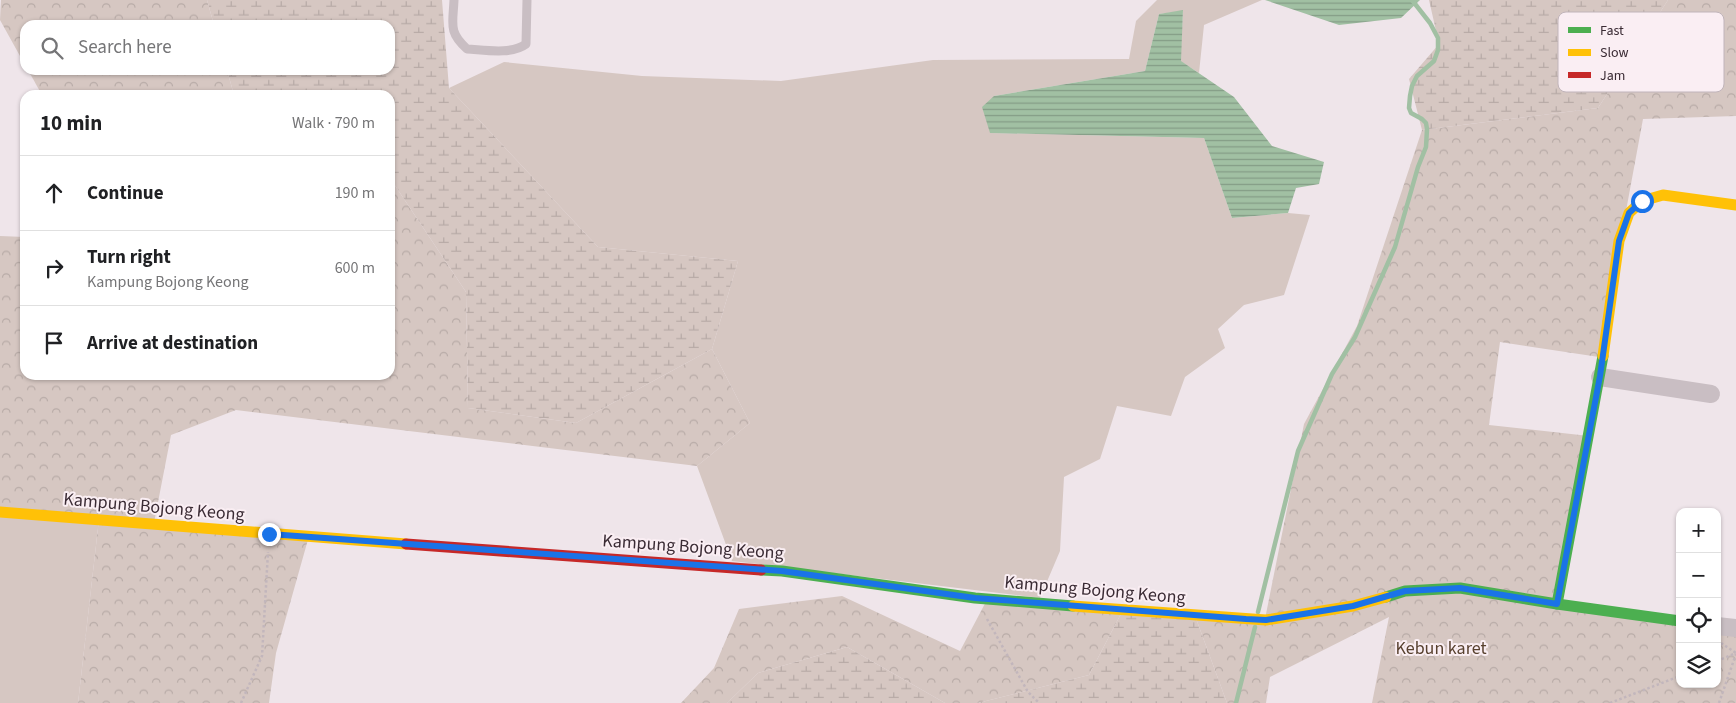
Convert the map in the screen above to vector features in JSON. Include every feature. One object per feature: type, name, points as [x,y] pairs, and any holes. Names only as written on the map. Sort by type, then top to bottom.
[{"type":"street","points":[[1557,604],[1600,376],[1619,241],[1629,213],[1642,201],[1663,195],[1736,206]]},
{"type":"street","points":[[1600,376],[1711,394]]},
{"type":"street","name":"Kampung Bojong Keong","points":[[0,512],[269,534],[782,571],[975,598],[1246,619],[1266,620],[1353,606],[1405,591],[1460,588],[1557,604],[1676,619]]},
{"type":"street","points":[[1721,626],[1736,628]]},
{"type":"lane","points":[[454,0],[453,32],[456,40],[467,49],[511,50],[518,49],[526,44],[527,0]]},
{"type":"path","points":[[241,703],[262,656],[269,534]]},
{"type":"path","points":[[975,598],[1028,692],[1039,703]]},
{"type":"path","points":[[1720,643],[1736,654]]},
{"type":"path","points":[[1721,660],[1736,654]]},
{"type":"path","points":[[1719,703],[1736,654]]},
{"type":"path","points":[[1610,703],[1676,678]]},
{"type":"green space","points":[[1,0],[207,0],[213,20],[20,20],[20,56],[0,20]]},
{"type":"green space","points":[[207,0],[442,0],[449,88],[598,247],[738,261],[712,349],[576,423],[468,408],[466,292],[395,186],[395,90],[233,90],[228,75],[395,75],[395,20],[213,20]]},
{"type":"green space","points":[[1157,0],[1262,0],[1204,25],[1199,73],[1180,61],[1183,11],[1159,14],[1145,71],[994,96],[990,133],[1204,138],[1232,218],[1288,213],[1310,215],[1284,295],[1244,305],[1218,329],[1225,348],[1185,377],[1171,416],[1117,406],[1100,459],[1064,477],[1060,551],[1040,598],[732,561],[697,466],[750,423],[712,349],[738,261],[598,247],[449,88],[504,62],[642,76],[781,81],[933,60],[1129,59],[1136,21]]},
{"type":"green space","points":[[1429,0],[1668,0],[1660,12],[1558,12],[1558,92],[1608,92],[1598,108],[1422,130],[1409,79],[1439,44]]},
{"type":"green space","name":"Kebun karet","points":[[1668,0],[1736,0],[1736,116],[1643,119],[1599,357],[1500,342],[1489,425],[1589,436],[1554,608],[1676,625],[1676,688],[1721,688],[1721,632],[1736,634],[1736,703],[1372,703],[1389,617],[1270,677],[1266,703],[1227,703],[1194,613],[1265,619],[1304,424],[1357,326],[1422,130],[1598,108],[1608,92],[1724,92],[1724,12],[1660,12]]},
{"type":"green space","points":[[31,75],[228,75],[233,90],[39,90]]},
{"type":"green space","points":[[395,186],[466,292],[468,408],[576,423],[712,349],[750,423],[697,466],[236,410],[171,435],[154,523],[309,536],[276,653],[269,703],[78,703],[99,519],[0,511],[0,236],[20,237],[20,380],[395,380]]},
{"type":"green space","points":[[0,511],[99,519],[78,703],[0,703]]},
{"type":"green space","points":[[990,594],[1125,606],[1089,675],[978,703],[945,703],[847,647],[758,673],[727,703],[681,703],[714,668],[739,609],[842,596],[960,651]]},
{"type":"green space","points":[[1125,606],[1194,613],[1227,703],[978,703],[1089,675]]},
{"type":"green space","points":[[847,647],[945,703],[727,703],[758,673]]},
{"type":"shaded area","points":[[1265,0],[1420,0],[1401,18],[1339,25]]},
{"type":"shaded area","points":[[1183,10],[1181,61],[1234,97],[1272,146],[1324,162],[1319,184],[1296,188],[1288,213],[1232,218],[1204,138],[990,133],[982,107],[994,96],[1145,71],[1159,14]]},
{"type":"waterway","points":[[1258,612],[1298,451],[1332,374],[1355,337],[1395,247],[1418,167],[1426,147],[1426,123],[1411,113],[1409,108],[1410,96],[1417,76],[1434,61],[1438,50],[1438,38],[1430,23],[1412,0]]},
{"type":"waterway","points":[[1236,703],[1255,627]]},
{"type":"traffic: fast","points":[[1557,604],[1603,356]]},
{"type":"traffic: fast","points":[[761,570],[782,571],[975,598],[1073,606]]},
{"type":"traffic: fast","points":[[1386,597],[1405,591],[1460,588],[1676,620]]},
{"type":"traffic: slow","points":[[1603,356],[1619,241],[1629,213],[1642,201],[1663,195],[1736,205]]},
{"type":"traffic: slow","points":[[0,512],[406,544]]},
{"type":"traffic: slow","points":[[1073,606],[1266,620],[1353,606],[1386,597]]},
{"type":"traffic: jam","points":[[406,544],[761,570]]},
{"type":"route","points":[[269,534],[782,571],[975,598],[1246,619],[1266,620],[1353,606],[1405,591],[1460,588],[1557,604],[1600,376],[1619,241],[1629,213],[1642,201]]}]
